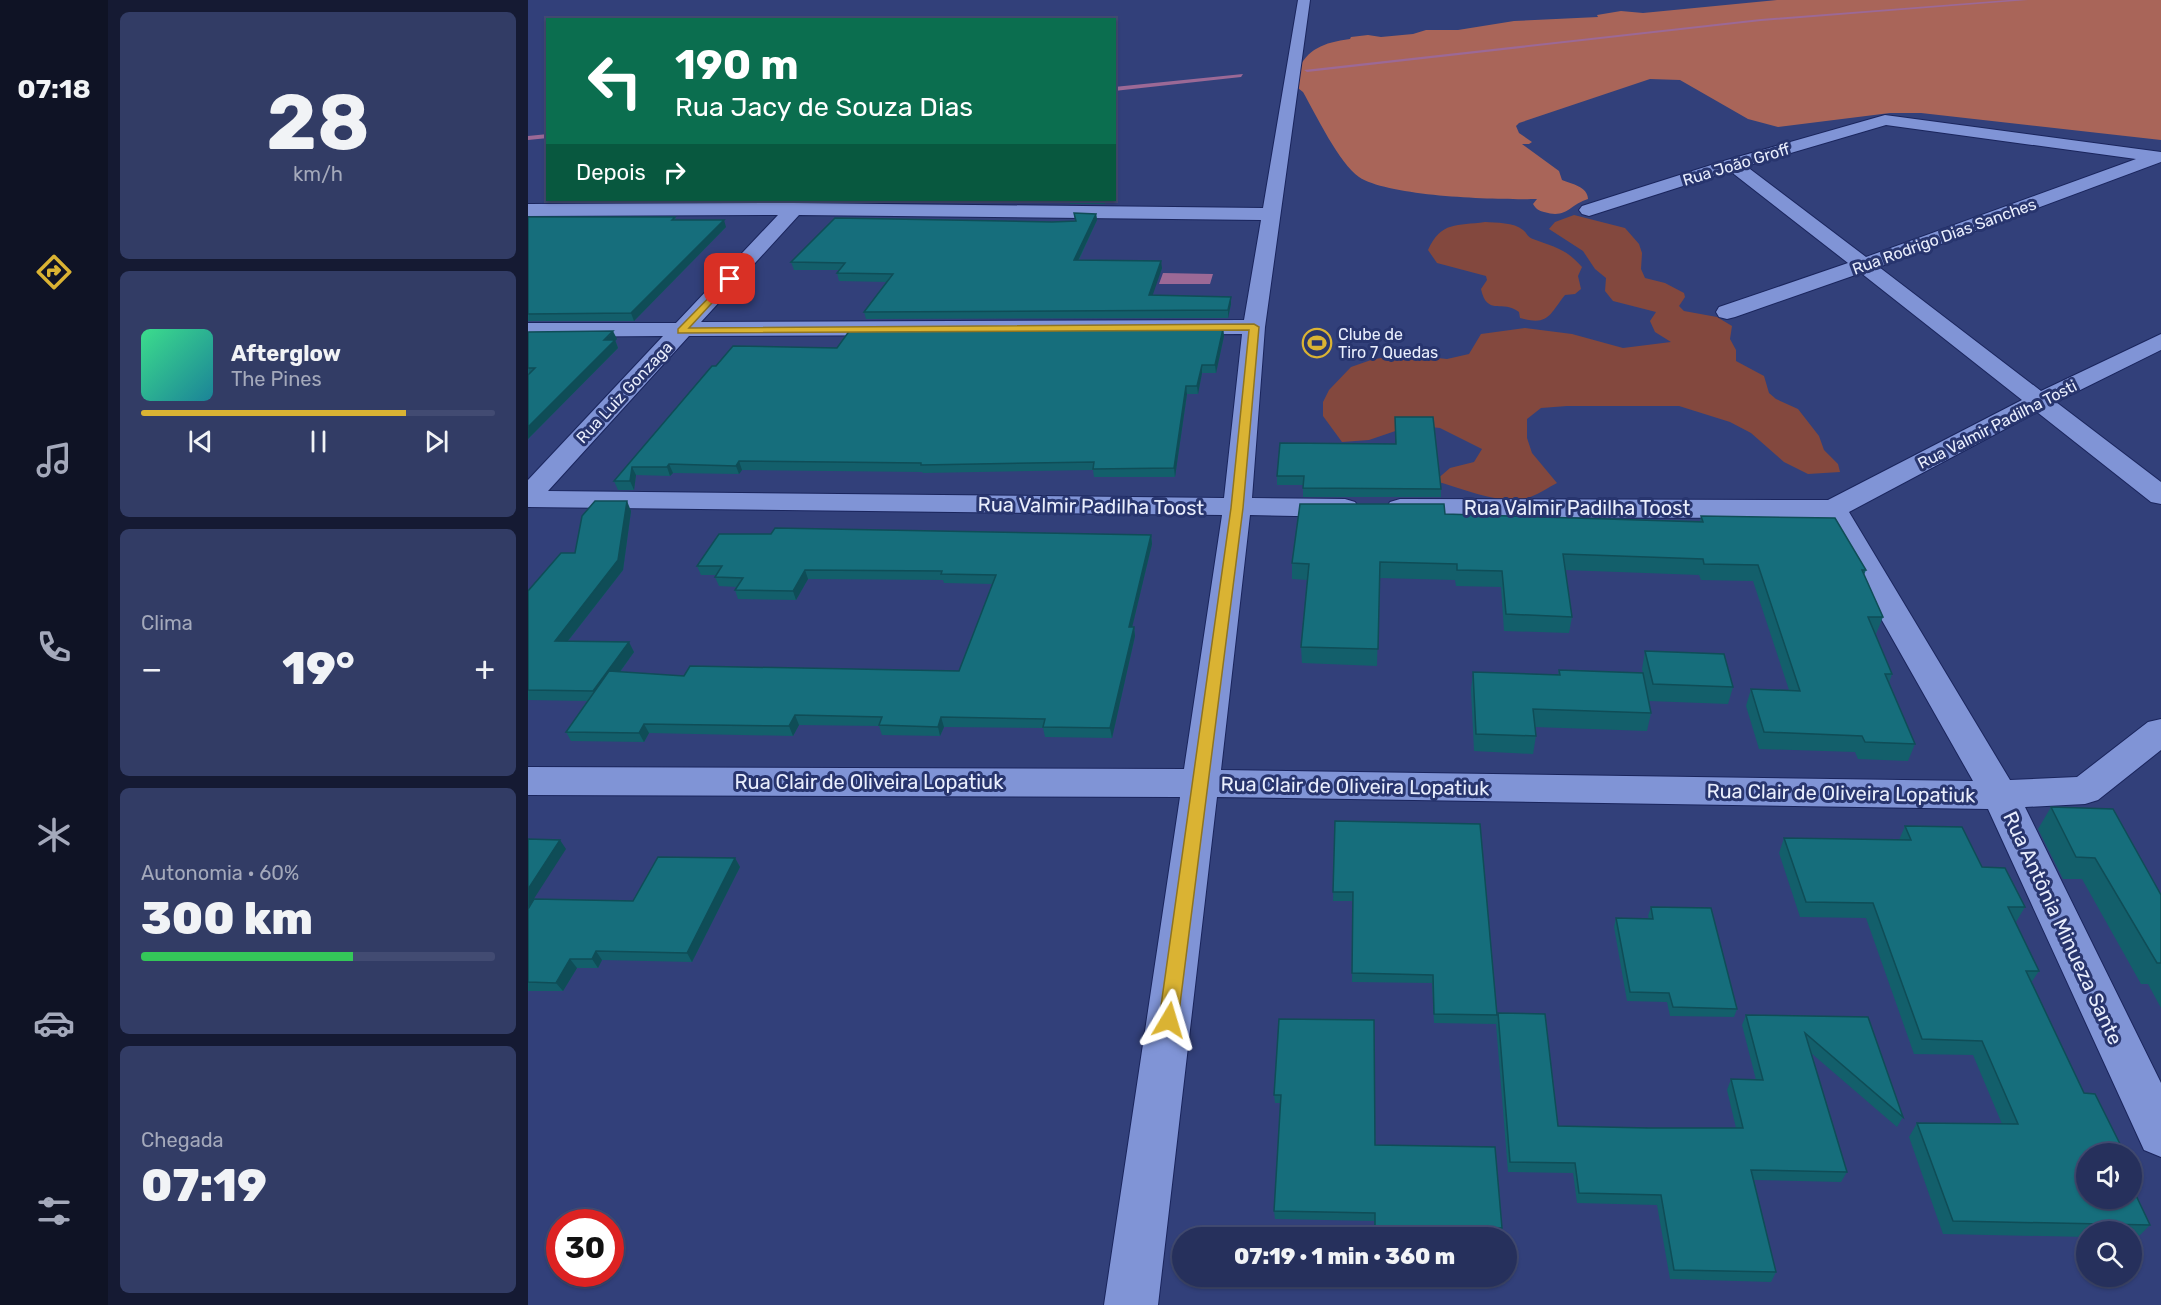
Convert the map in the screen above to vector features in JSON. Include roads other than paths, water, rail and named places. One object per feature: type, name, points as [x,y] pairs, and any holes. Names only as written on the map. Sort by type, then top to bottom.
[{"type":"street","points":[[1131,1305],[1237,508],[1254,327],[1304,0]]},
{"type":"street","name":"Rua João Groff","points":[[1589,210],[1733,164],[1885,120],[2160,157]]},
{"type":"street","name":"Rua Rodrigo Dias Sanches","points":[[1727,312],[1864,265],[2160,157]]},
{"type":"street","points":[[1733,164],[2161,496]]},
{"type":"street","points":[[528,210],[794,209],[1273,214]]},
{"type":"street","name":"Rua Luiz Gonzaga","points":[[528,498],[794,209]]},
{"type":"street","points":[[528,330],[1254,327]]},
{"type":"street","name":"Rua Valmir Padilha Tosti","points":[[1833,509],[2038,401],[2161,341]]},
{"type":"street","name":"Rua Valmir Padilha Toost","points":[[528,498],[1237,508],[1833,509]]},
{"type":"street","name":"Rua Antônia Minueza Sante","points":[[1833,509],[2000,795],[2161,1134]]},
{"type":"street","name":"Rua Clair de Oliveira Lopatiuk","points":[[528,781],[1200,783],[2000,795],[2085,790],[2161,731]]},
{"type":"waterway","points":[[1307,70],[1761,20],[2026,0]]},
{"type":"waterway","points":[[1116,89],[1241,75]]},
{"type":"waterway","points":[[528,138],[546,136]]},
{"type":"place","name":"Clube de Tiro 7 Quedas","points":[[1317,343]]}]
